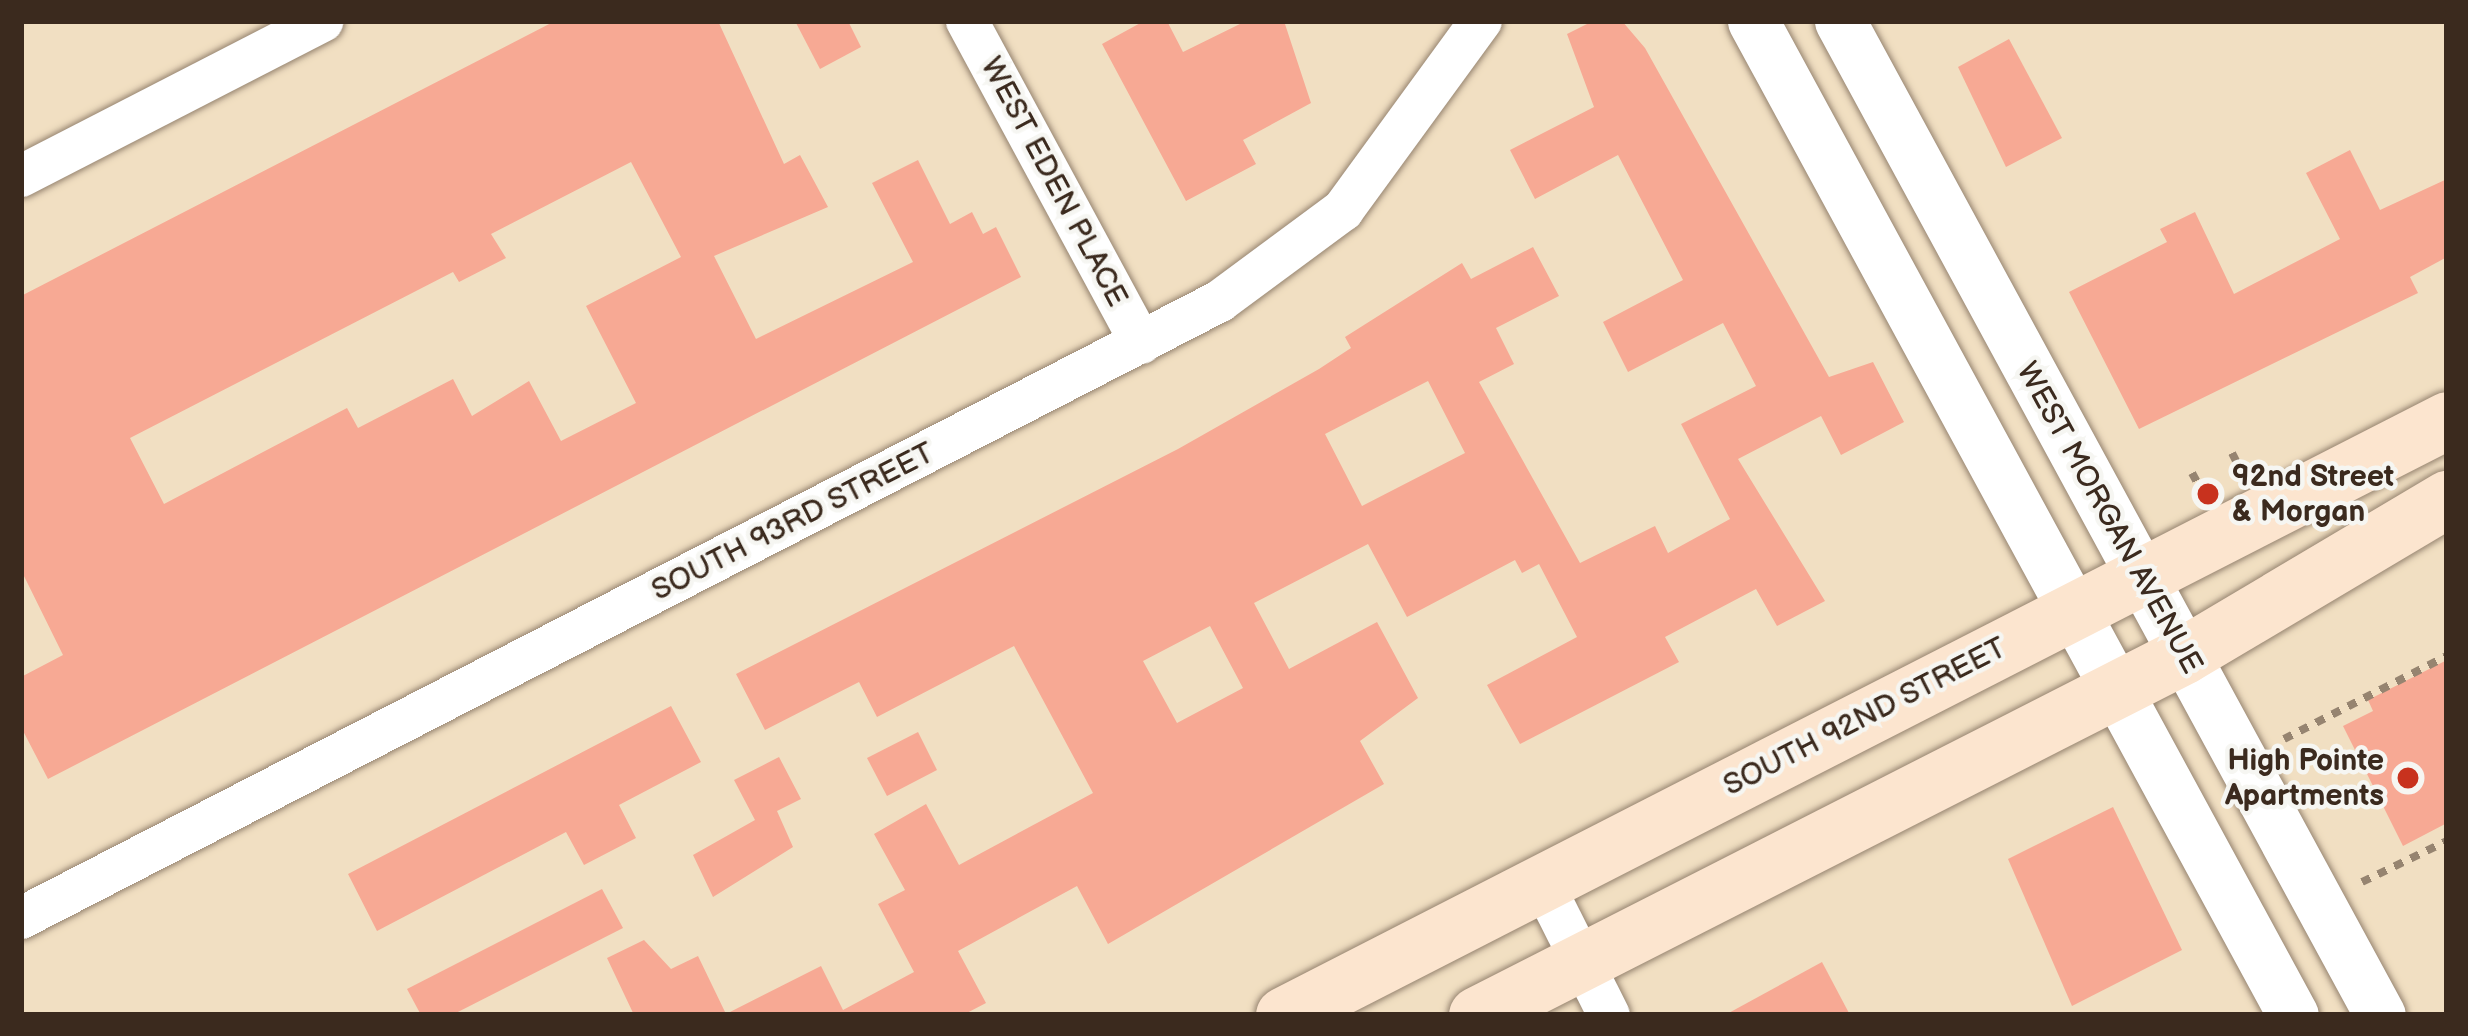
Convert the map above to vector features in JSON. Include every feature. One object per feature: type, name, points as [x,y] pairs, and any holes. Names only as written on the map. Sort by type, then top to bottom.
[{"type":"main road","name":"SOUTH 92ND STREET","points":[[1284,1015],[2447,420]]},
{"type":"main road","points":[[1477,1015],[2184,655],[2447,500]]},
{"type":"street","points":[[21,176],[322,21]]},
{"type":"street","name":"WEST EDEN PLACE","points":[[967,21],[1141,344]]},
{"type":"street","name":"SOUTH 93RD STREET","points":[[21,918],[1141,344],[1303,248],[1343,210],[1481,21]]},
{"type":"street","points":[[1753,21],[2294,1015]]},
{"type":"street","name":"WEST MORGAN AVENUE","points":[[1840,21],[2184,655],[2339,891],[2380,1015]]},
{"type":"street","points":[[1923,334],[1989,300]]},
{"type":"street","points":[[1542,882],[1609,1015]]},
{"type":"street","points":[[2250,936],[2339,891]]},
{"type":"path","points":[[2284,739],[2447,656]]},
{"type":"path","points":[[2339,891],[2447,842]]},
{"type":"building","points":[[555,21],[718,21],[784,164],[800,155],[828,207],[714,256],[756,339],[913,262],[872,183],[918,160],[950,224],[972,212],[983,234],[996,227],[1021,277],[48,779],[21,727],[21,677],[63,655],[21,570],[21,296]],"holes":[[[631,162],[681,257],[586,306],[636,403],[561,441],[529,381],[472,416],[453,379],[358,428],[347,408],[164,504],[130,438],[453,272],[459,282],[506,258],[491,234]]]},
{"type":"building","points":[[795,21],[848,21],[861,47],[820,69]]},
{"type":"building","points":[[1144,21],[1167,21],[1183,52],[1246,21],[1284,21],[1311,103],[1243,140],[1256,164],[1186,201],[1102,44]]},
{"type":"building","points":[[1593,21],[1622,21],[1645,48],[1829,377],[1873,362],[1904,422],[1841,455],[1821,416],[1738,459],[1825,601],[1777,626],[1756,589],[1665,637],[1679,662],[1520,744],[1487,685],[1577,637],[1539,564],[1522,573],[1515,560],[1407,617],[1368,544],[1254,603],[1289,669],[1377,622],[1418,698],[1360,741],[1384,784],[1108,944],[1077,886],[958,951],[986,1003],[963,1015],[634,1015],[607,958],[644,940],[671,969],[698,956],[726,1014],[821,966],[843,1010],[914,972],[878,904],[905,890],[874,834],[926,804],[959,865],[1093,793],[1014,646],[877,717],[859,682],[765,730],[736,674],[1178,449],[1319,369],[1351,348],[1345,337],[1462,263],[1471,279],[1533,247],[1559,296],[1496,328],[1514,364],[1479,382],[1580,563],[1655,526],[1668,553],[1730,519],[1681,424],[1756,386],[1723,323],[1628,372],[1603,322],[1683,280],[1618,155],[1535,199],[1510,150],[1594,107],[1567,34]],"holes":[[[1428,381],[1465,453],[1362,506],[1325,434]],[[1210,626],[1243,688],[1177,723],[1143,661]]]},
{"type":"building","points":[[2009,39],[2062,138],[2006,167],[1958,67]]},
{"type":"building","points":[[2350,150],[2380,210],[2447,179],[2447,257],[2410,277],[2418,293],[2139,429],[2069,292],[2167,242],[2160,229],[2195,212],[2234,294],[2340,239],[2306,173]]},
{"type":"building","name":"High Pointe Apartments","points":[[2447,660],[2447,823],[2403,846],[2343,726],[2373,711],[2368,700]]},
{"type":"building","points":[[671,706],[701,762],[619,805],[636,838],[584,865],[566,832],[377,931],[348,874]]},
{"type":"building","points":[[918,732],[937,770],[887,796],[867,758]]},
{"type":"building","points":[[779,757],[801,799],[777,811],[793,847],[713,897],[693,855],[755,820],[734,780]]},
{"type":"building","points":[[2113,807],[2182,950],[2072,1006],[2008,859]]},
{"type":"building","points":[[602,889],[623,928],[452,1015],[421,1015],[407,989]]},
{"type":"building","points":[[1822,962],[1850,1015],[1725,1015]]},
{"type":"place","name":"92nd Street & Morgan","points":[[2208,494]]},
{"type":"place","name":"High Pointe Apartments","points":[[2408,778]]}]
